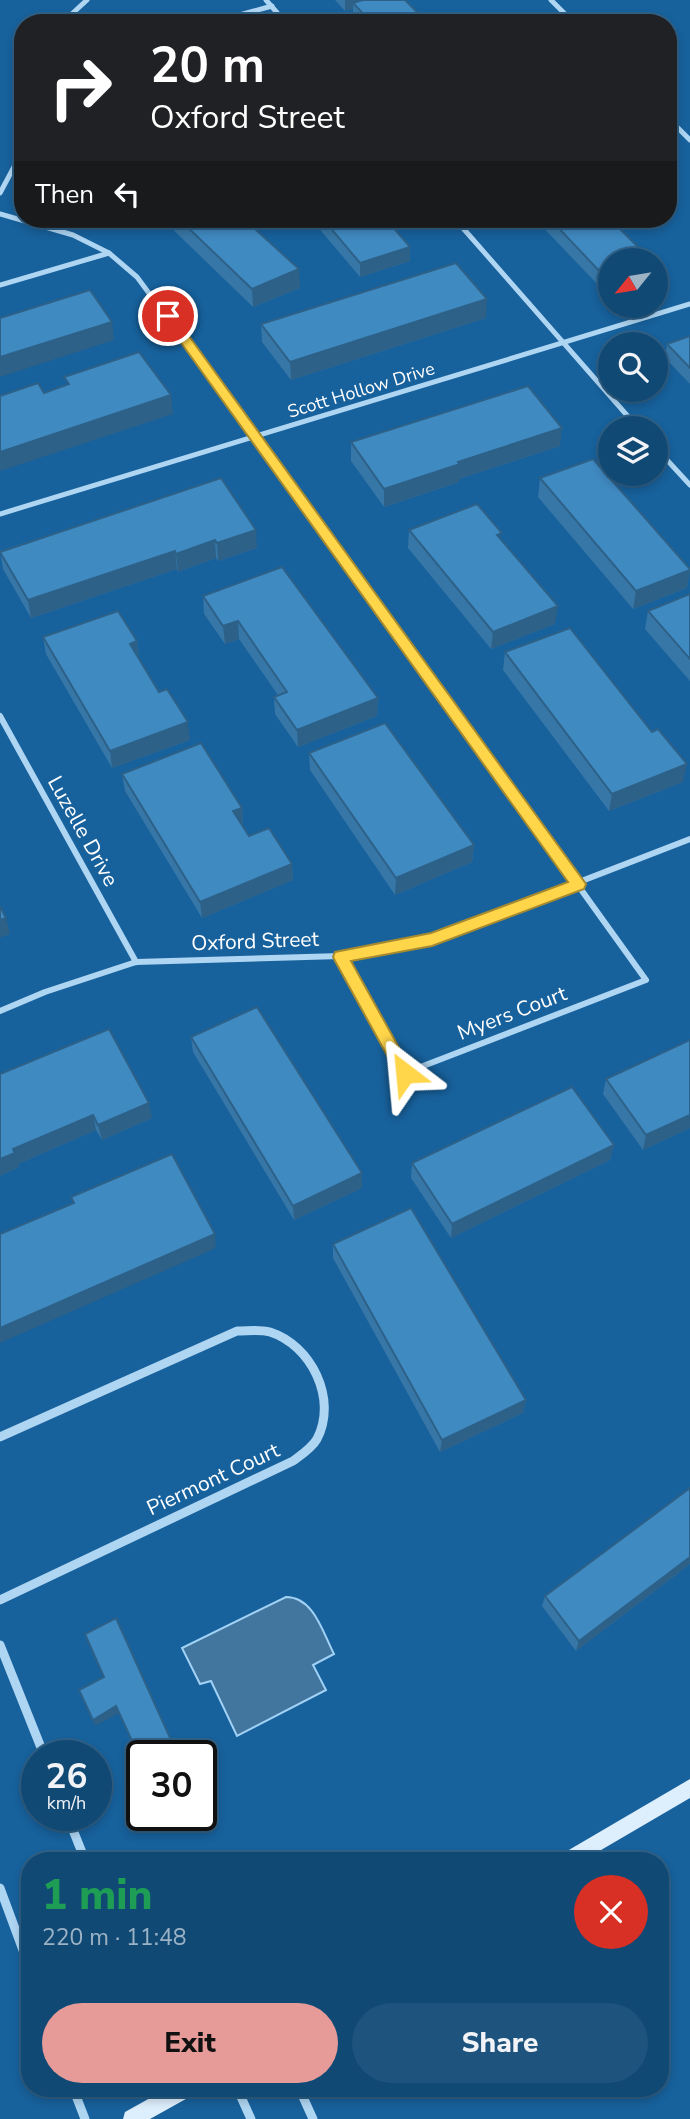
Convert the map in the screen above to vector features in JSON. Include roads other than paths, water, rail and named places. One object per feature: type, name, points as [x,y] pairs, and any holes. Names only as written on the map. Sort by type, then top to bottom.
[{"type":"street","points":[[72,14],[87,0]]},
{"type":"street","points":[[266,0],[279,14]]},
{"type":"street","points":[[551,0],[565,14]]},
{"type":"street","points":[[243,14],[272,6]]},
{"type":"street","points":[[677,127],[690,140]]},
{"type":"street","points":[[0,193],[14,167]]},
{"type":"street","points":[[49,228],[73,235],[108,253],[137,277],[154,296],[578,884]]},
{"type":"street","points":[[464,228],[628,416]]},
{"type":"street","points":[[0,285],[108,253]]},
{"type":"street","name":"Scott Hollow Drive","points":[[0,514],[690,304]]},
{"type":"street","points":[[668,460],[690,485]]},
{"type":"street","name":"Luzelle Drive","points":[[0,716],[136,962]]},
{"type":"street","name":"Oxford Street","points":[[0,1011],[45,992],[136,962],[341,957],[432,939],[690,839]]},
{"type":"street","name":"Myers Court","points":[[341,957],[405,1073],[646,979],[578,884]]},
{"type":"street","name":"Piermont Court","points":[[0,1437],[237,1331],[267,1331],[291,1342],[308,1358],[325,1393],[325,1417],[316,1441],[293,1461],[0,1600]]},
{"type":"street","points":[[0,1645],[38,1740]]},
{"type":"street","points":[[582,1852],[690,1788]]},
{"type":"street","points":[[73,1831],[82,1852]]},
{"type":"street","points":[[0,1888],[21,1945]]},
{"type":"street","points":[[76,2097],[85,2119]]},
{"type":"street","points":[[132,2119],[166,2097]]},
{"type":"street","points":[[241,2097],[251,2119]]},
{"type":"street","points":[[303,2097],[313,2119]]},
{"type":"water","points":[[286,1597],[296,1599],[311,1609],[334,1654],[313,1665],[326,1690],[237,1736],[211,1681],[200,1684],[182,1648]]}]
